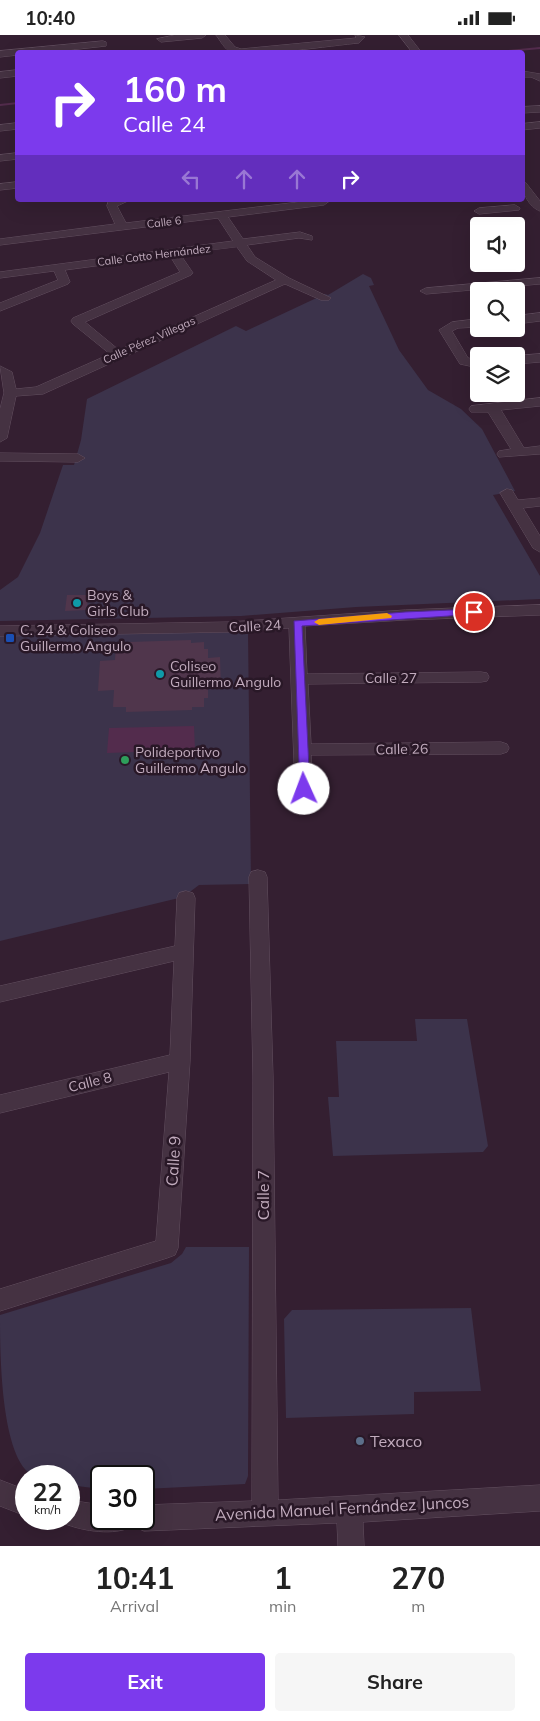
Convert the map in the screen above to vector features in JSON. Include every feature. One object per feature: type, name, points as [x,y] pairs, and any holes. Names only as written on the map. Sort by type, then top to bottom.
[{"type":"street","points":[[97,35],[106,50]]},
{"type":"street","points":[[162,40],[202,35]]},
{"type":"street","points":[[220,35],[235,50]]},
{"type":"street","points":[[260,50],[359,40],[361,37],[359,35]]},
{"type":"street","points":[[404,35],[416,50]]},
{"type":"street","points":[[41,50],[103,44]]},
{"type":"street","points":[[0,54],[15,53]]},
{"type":"street","points":[[0,75],[15,73]]},
{"type":"street","points":[[525,75],[533,74],[540,78]]},
{"type":"street","points":[[525,110],[540,109]]},
{"type":"street","points":[[525,127],[540,125]]},
{"type":"street","points":[[0,127],[15,126]]},
{"type":"street","points":[[0,158],[15,157]]},
{"type":"street","points":[[0,187],[15,185]]},
{"type":"street","points":[[525,187],[540,188]]},
{"type":"street","points":[[525,188],[540,208]]},
{"type":"street","points":[[114,202],[112,206],[122,227]]},
{"type":"street","name":"Calle 6","points":[[0,242],[324,202]]},
{"type":"street","points":[[479,211],[515,208]]},
{"type":"street","points":[[221,215],[251,259],[285,280],[325,298]]},
{"type":"street","name":"Calle Cotto Hernández","points":[[0,275],[300,235],[308,237]]},
{"type":"street","points":[[117,354],[77,321],[187,273],[173,252]]},
{"type":"street","points":[[0,307],[64,282],[58,267]]},
{"type":"street","name":"Calle Pérez Villegas","points":[[10,393],[38,391],[285,280]]},
{"type":"street","points":[[426,291],[540,281]]},
{"type":"street","points":[[525,319],[540,317]]},
{"type":"street","points":[[470,324],[456,325],[445,330],[464,361],[470,362]]},
{"type":"street","points":[[525,359],[540,358]]},
{"type":"street","points":[[0,370],[8,375],[10,393],[0,438]]},
{"type":"street","points":[[476,409],[540,402]]},
{"type":"street","points":[[492,407],[530,451]]},
{"type":"street","points":[[504,454],[530,451]]},
{"type":"street","points":[[0,457],[78,458]]},
{"type":"street","points":[[540,502],[511,499],[540,548]]},
{"type":"street","name":"Calle 24","points":[[0,631],[297,624],[405,615],[540,610]]},
{"type":"street","points":[[297,624],[301,679],[304,789]]},
{"type":"street","name":"Calle 27","points":[[301,679],[481,678]]},
{"type":"street","name":"Calle 26","points":[[303,750],[501,748]]},
{"type":"street","name":"Calle 7","points":[[258,877],[263,1077],[262,1300],[266,1512]]},
{"type":"street","name":"Calle 9","points":[[0,1300],[167,1248],[180,1061],[186,898]]},
{"type":"street","points":[[0,994],[184,951]]},
{"type":"street","name":"Calle 8","points":[[0,1104],[180,1061]]},
{"type":"street","points":[[0,1493],[15,1499]]},
{"type":"street","name":"Avenida Manuel Fernández Juncos","points":[[155,1517],[350,1510],[540,1498]]},
{"type":"street","points":[[350,1510],[351,1546]]},
{"type":"shaded area","points":[[363,274],[371,278],[374,285],[369,286],[399,350],[428,390],[461,409],[482,429],[515,491],[493,495],[540,576],[540,599],[356,607],[241,616],[0,621],[0,590],[18,577],[40,533],[63,465],[74,465],[81,440],[87,399],[236,326],[246,331],[325,294],[328,295]]},
{"type":"shaded area","name":"Polideportivo Guillermo Angulo","points":[[248,632],[251,884],[199,885],[183,897],[0,941],[0,635]]},
{"type":"shaded area","points":[[194,726],[195,750],[107,753],[109,728]]},
{"type":"shaded area","points":[[415,1019],[467,1019],[488,1146],[483,1152],[333,1156],[328,1097],[339,1097],[336,1041],[417,1041]]},
{"type":"shaded area","points":[[186,1247],[249,1247],[248,1476],[245,1484],[155,1488],[155,1465],[90,1465],[90,1488],[80,1486],[80,1465],[22,1465],[14,1449],[4,1403],[0,1315],[171,1263],[182,1254]]},
{"type":"shaded area","points":[[471,1308],[481,1391],[414,1392],[414,1414],[286,1418],[284,1319],[292,1310]]},
{"type":"building","name":"Boys & Girls Club","points":[[67,595],[88,595],[87,610],[65,611]]},
{"type":"building","name":"Coliseo Guillermo Angulo","points":[[191,640],[191,643],[204,642],[204,649],[208,649],[208,658],[220,657],[221,688],[208,688],[208,698],[204,698],[204,707],[192,707],[192,710],[126,712],[126,707],[113,707],[114,690],[98,691],[100,661],[115,660],[116,645],[129,644],[129,642]]},
{"type":"waterway","points":[[519,50],[540,48]]},
{"type":"waterway","points":[[0,105],[15,103]]},
{"type":"slow traffic","points":[[319,622],[387,616]]},
{"type":"place","name":"Boys & Girls Club","points":[[77,603]]},
{"type":"place","name":"C. 24 & Coliseo Guillermo Angulo","points":[[10,638]]},
{"type":"place","name":"Coliseo Guillermo Angulo","points":[[160,674]]},
{"type":"place","name":"Polideportivo Guillermo Angulo","points":[[125,760]]},
{"type":"place","name":"Texaco","points":[[360,1441]]},
{"type":"route","points":[[304,789],[301,679],[297,624],[405,615],[474,612]]}]
